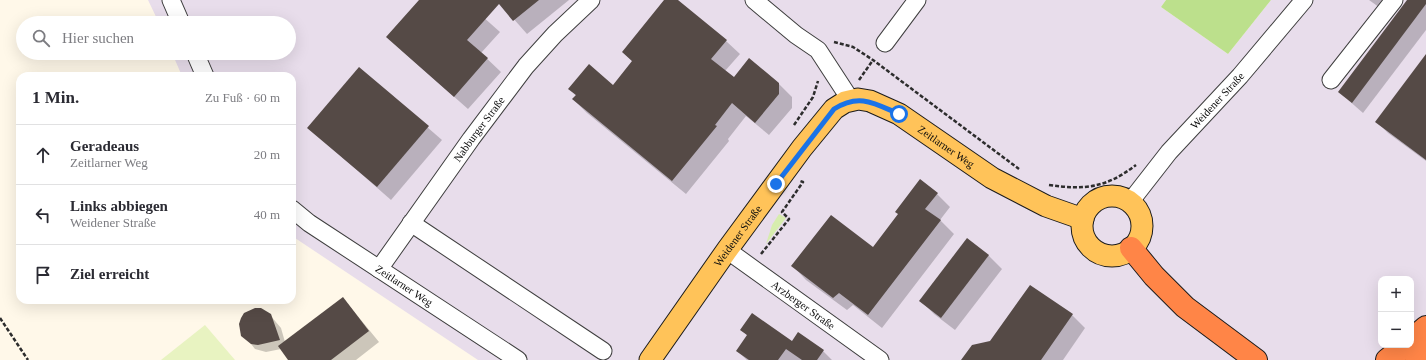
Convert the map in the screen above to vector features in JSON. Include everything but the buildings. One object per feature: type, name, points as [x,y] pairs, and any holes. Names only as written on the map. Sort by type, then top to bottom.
[{"type":"highway","points":[[1131,248],[1154,276],[1185,306],[1256,359]]},
{"type":"highway","points":[[1414,337],[1426,327]]},
{"type":"highway","points":[[1387,360],[1402,348]]},
{"type":"highway","points":[[1416,360],[1426,348]]},
{"type":"main road","name":"Weidener Straße","points":[[650,360],[727,250],[802,148],[834,109],[848,98]]},
{"type":"main road","name":"Zeitlarner Weg","points":[[848,98],[870,101],[899,114],[992,178],[1046,206],[1083,219]]},
{"type":"main road","points":[[1115,196],[1130,202],[1137,209],[1141,218],[1142,227],[1140,236],[1131,248],[1121,254],[1112,256],[1095,250],[1084,237],[1083,219],[1086,211],[1098,199],[1115,196]]},
{"type":"street","points":[[170,0],[178,16]]},
{"type":"street","name":"Nabburger Straße","points":[[379,269],[526,66],[555,34],[591,0]]},
{"type":"street","points":[[754,0],[796,35],[818,50],[848,98]]},
{"type":"street","points":[[885,43],[918,0]]},
{"type":"street","name":"Weidener Straße","points":[[1130,202],[1169,152],[1240,76],[1304,0]]},
{"type":"street","points":[[1331,80],[1394,0]]},
{"type":"street","points":[[198,60],[203,72]]},
{"type":"street","name":"Zeitlarner Weg","points":[[296,212],[309,223],[518,360]]},
{"type":"street","points":[[411,223],[603,350]]},
{"type":"street","name":"Arzberger Straße","points":[[727,250],[880,360]]},
{"type":"path","points":[[848,98],[885,43]]},
{"type":"path","points":[[853,47],[873,60],[1024,173]]},
{"type":"path","points":[[1042,183],[1075,188],[1104,185],[1120,177],[1139,162],[1154,172]]},
{"type":"path","points":[[750,267],[789,219],[782,212],[803,182]]},
{"type":"path","points":[[0,318],[28,360]]},
{"type":"shaded area","points":[[148,0],[1166,0],[1161,7],[1228,54],[1271,0],[1426,0],[1426,360],[478,360],[296,239],[296,72],[180,72],[175,60],[296,60],[296,16],[156,16]]},
{"type":"green space","points":[[1166,0],[1271,0],[1228,54],[1161,7]]},
{"type":"green space","points":[[779,214],[786,218],[766,244],[772,225]]},
{"type":"green space","points":[[205,325],[235,360],[161,360]]},
{"type":"route","points":[[776,184],[802,148],[834,109],[845,102],[858,99],[870,101],[899,114]]}]
